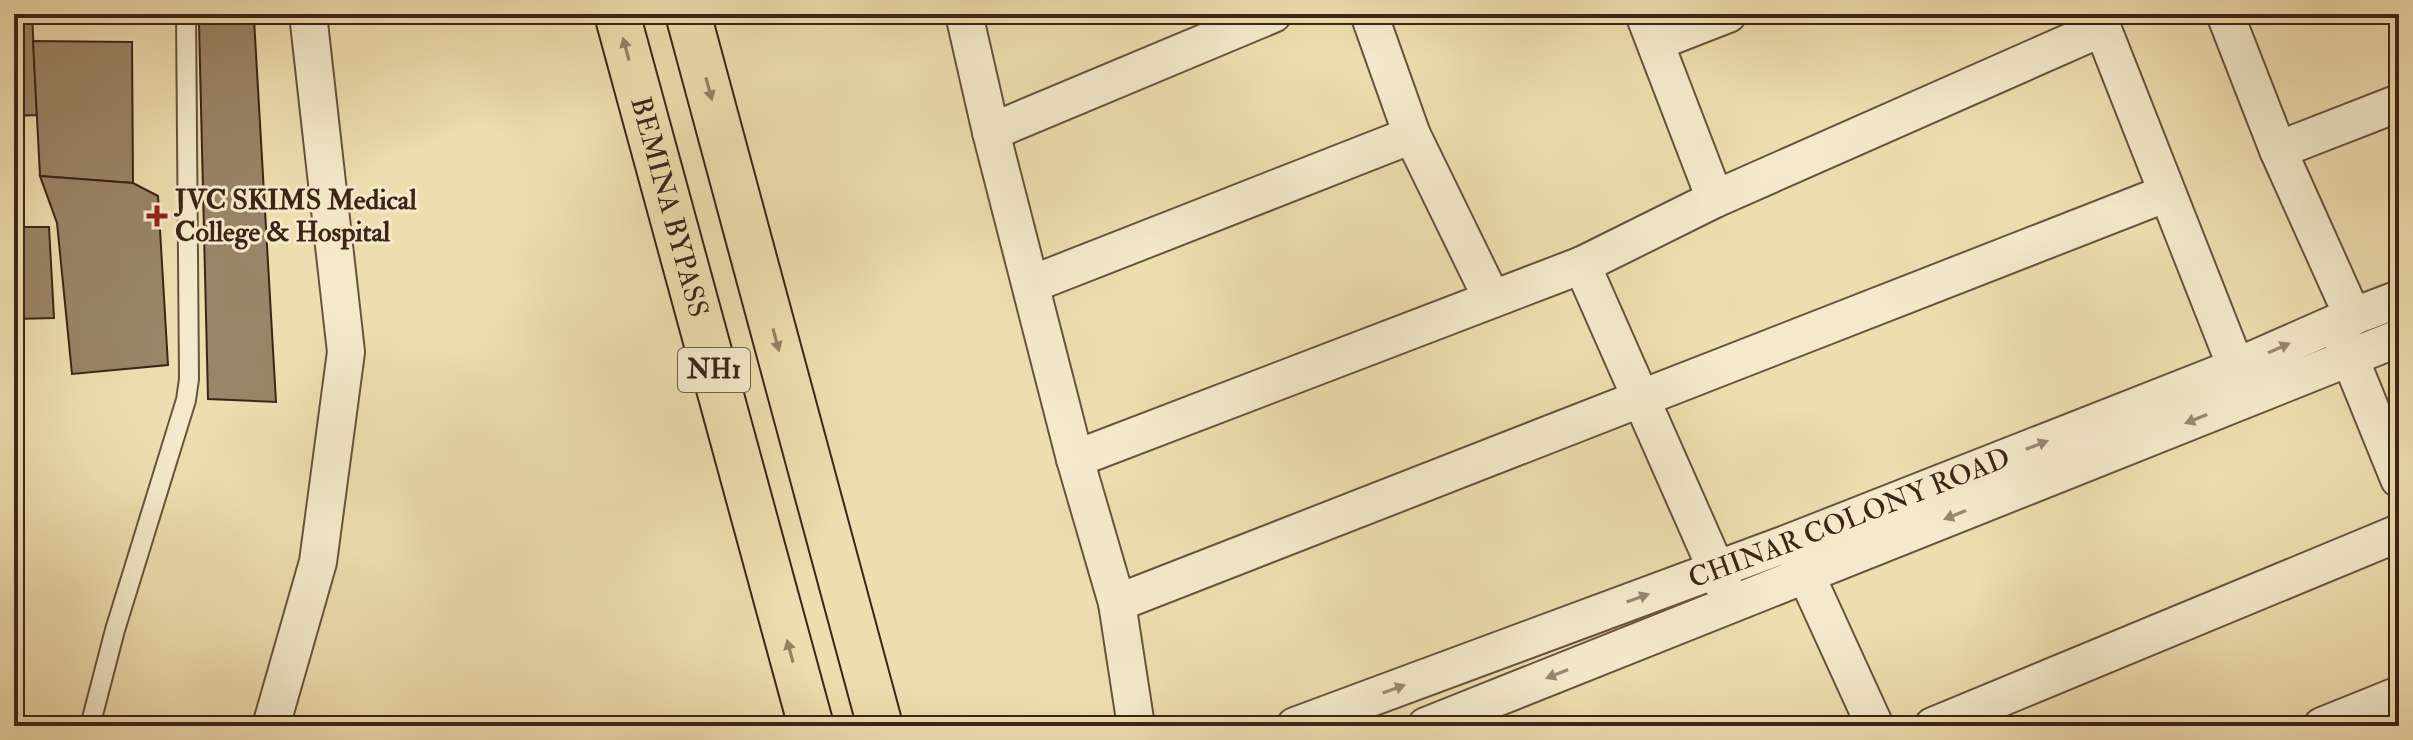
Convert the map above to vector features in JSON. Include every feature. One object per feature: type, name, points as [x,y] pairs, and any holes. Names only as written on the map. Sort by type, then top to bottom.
[{"type":"highway","name":"BEMINA BYPASS","points":[[617,14],[811,726]]},
{"type":"highway","name":"NH1","points":[[688,14],[880,726]]},
{"type":"street","points":[[271,726],[318,562],[346,352],[308,14]]},
{"type":"street","points":[[964,14],[1075,459],[1117,603],[1136,726]]},
{"type":"street","points":[[991,132],[1273,14]]},
{"type":"street","points":[[1369,14],[1412,135],[1492,299]]},
{"type":"street","points":[[1715,199],[1650,28],[1728,14]]},
{"type":"street","points":[[2225,14],[2344,320],[2350,357],[2399,479]]},
{"type":"street","points":[[1075,459],[1582,265],[1715,199],[2100,21],[2236,367]]},
{"type":"street","points":[[2278,150],[2399,103]]},
{"type":"street","points":[[1032,284],[1412,135]]},
{"type":"street","points":[[1117,603],[2167,193]]},
{"type":"street","points":[[1582,265],[1732,605]]},
{"type":"street","name":"CHINAR COLONY ROAD","points":[[1295,726],[1791,542],[2236,367],[2399,299]]},
{"type":"street","name":"CHINAR COLONY ROAD","points":[[1426,726],[2399,338]]},
{"type":"street","points":[[1933,726],[2399,533]]},
{"type":"street","points":[[1791,542],[1875,726]]},
{"type":"street","points":[[2322,726],[2399,695]]},
{"type":"lane","points":[[90,726],[115,630],[186,400],[189,379],[186,14]]},
{"type":"building","points":[[14,14],[32,14],[37,115],[14,116]]},
{"type":"building","points":[[254,19],[276,402],[208,399],[199,23]]},
{"type":"building","points":[[33,41],[132,42],[133,183],[40,176]]},
{"type":"building","points":[[40,176],[133,183],[158,196],[168,365],[72,374],[57,223]]},
{"type":"building","points":[[14,227],[49,227],[54,318],[14,319]]},
{"type":"building","points":[[14,600],[17,600],[21,726],[14,726]]},
{"type":"place","name":"JVC SKIMS Medical College & Hospital","points":[[157,216]]}]
